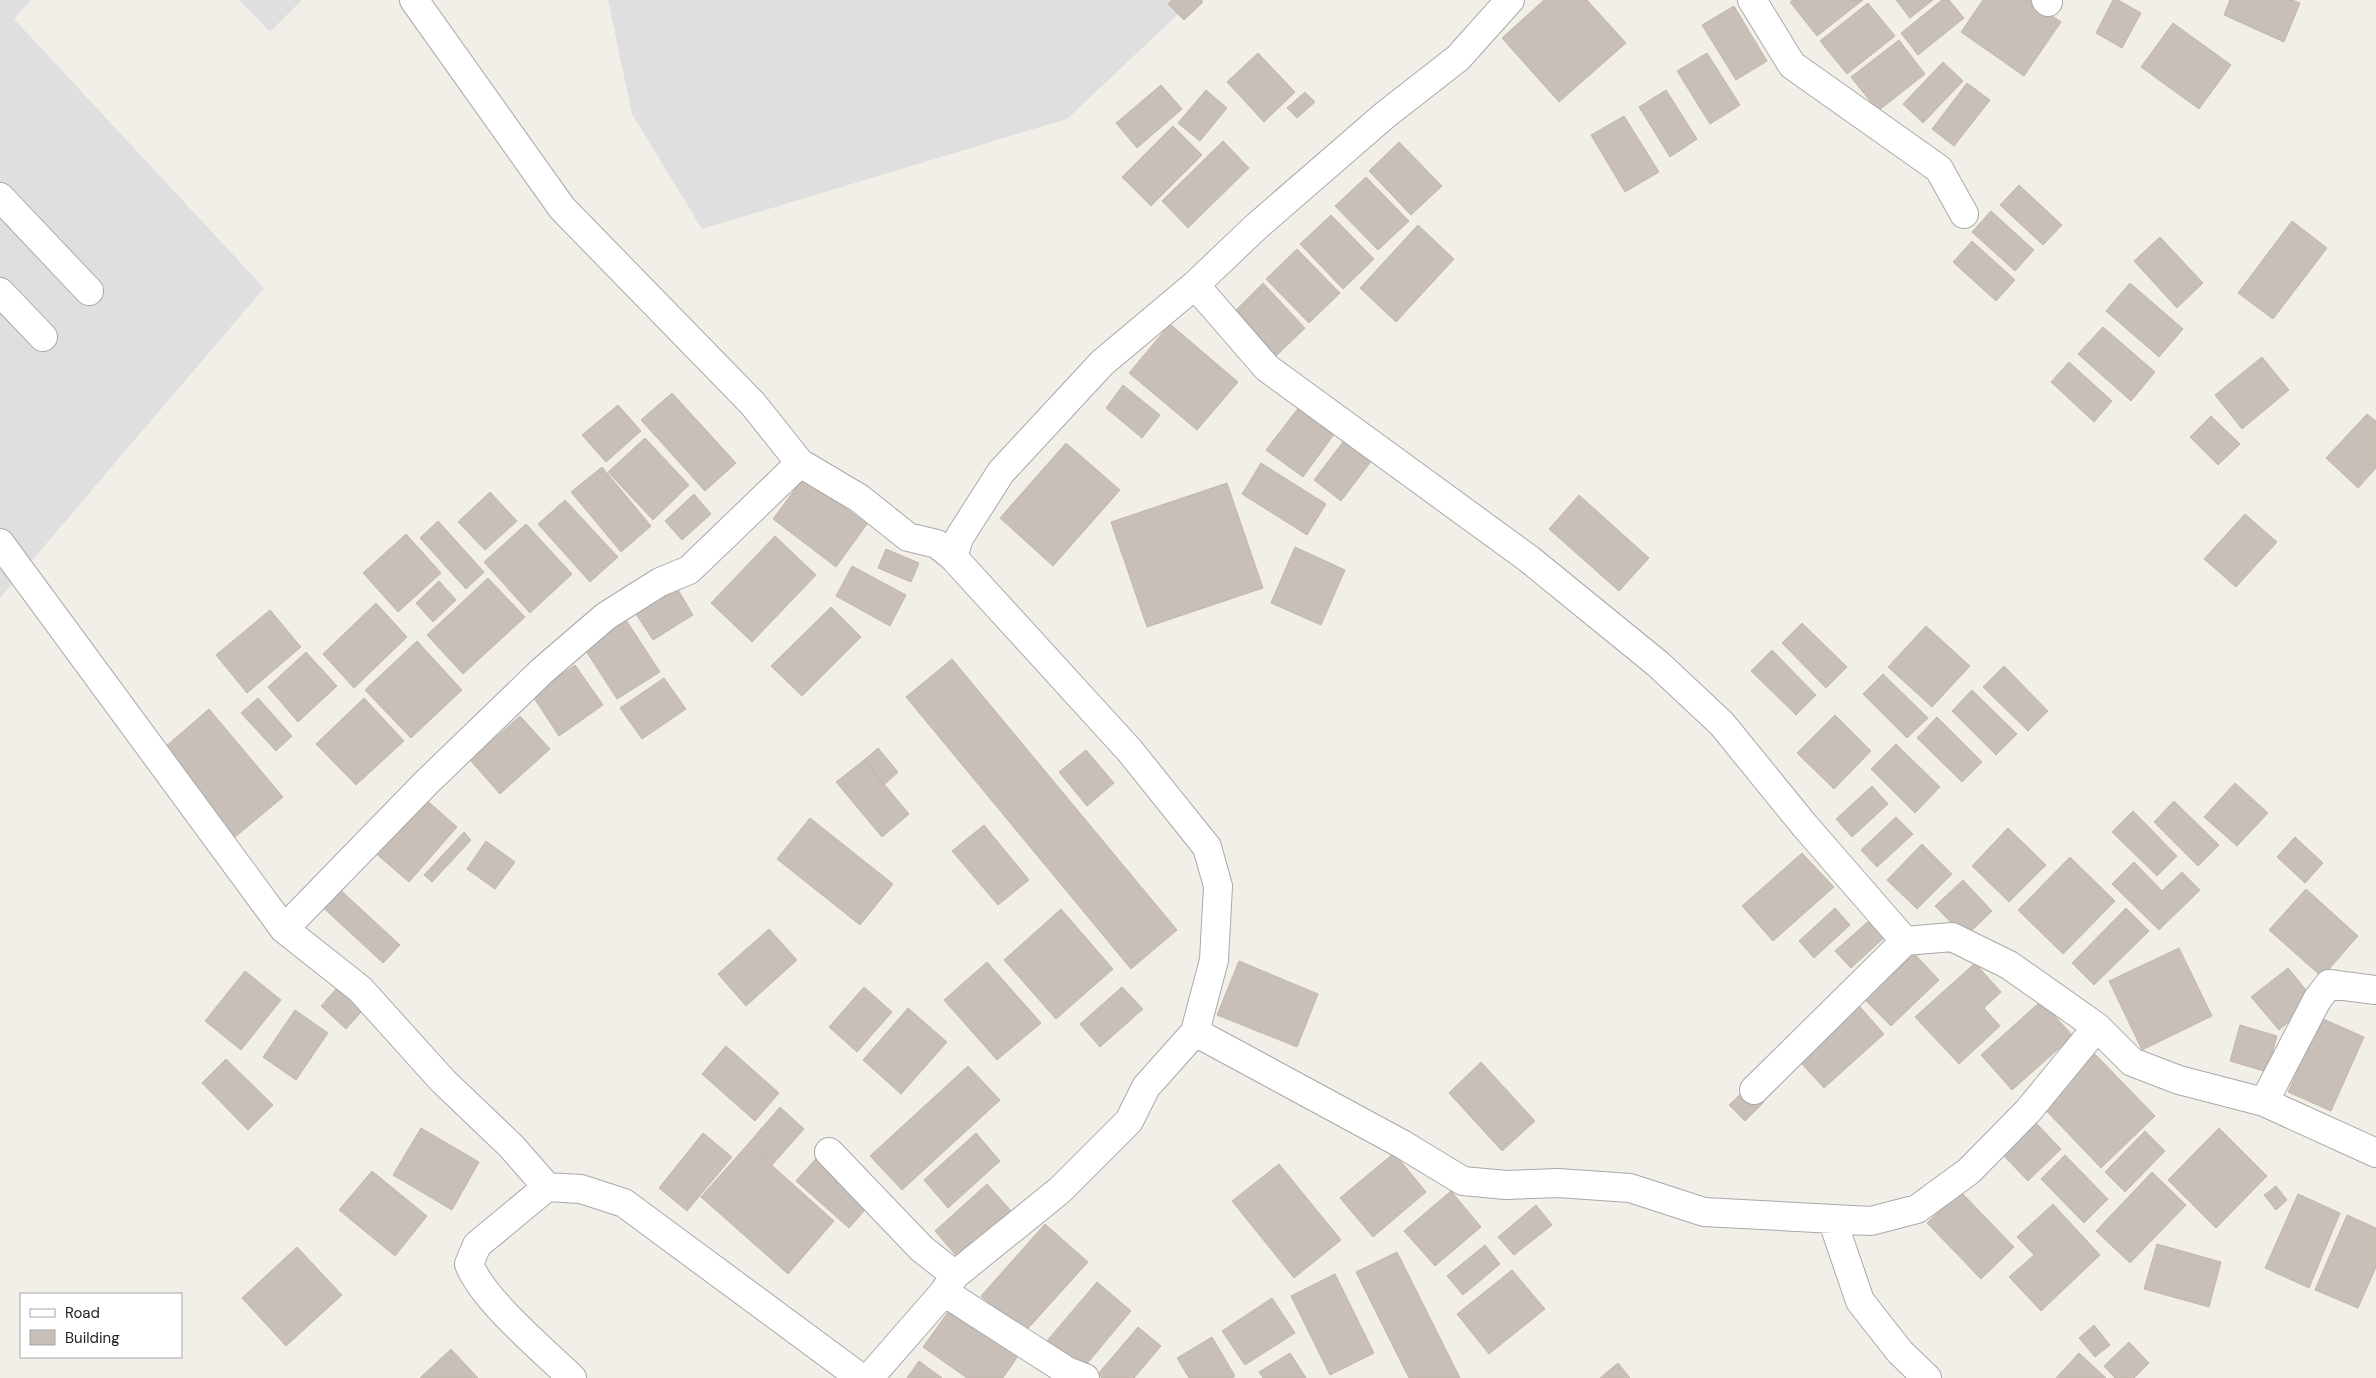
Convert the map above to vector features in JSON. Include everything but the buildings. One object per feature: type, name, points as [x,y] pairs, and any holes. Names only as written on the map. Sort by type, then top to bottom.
[{"type":"street","points":[[414,0],[562,208],[753,404],[800,463],[859,498],[908,537],[937,544],[953,557],[1130,752],[1207,847],[1218,886],[1214,951],[1195,1032],[1146,1087],[1129,1121],[1060,1190],[949,1284],[869,1378]]},
{"type":"street","points":[[953,557],[959,538],[1001,472],[1102,363],[1195,285],[1257,226],[1385,115],[1458,58],[1510,0]]},
{"type":"street","points":[[1752,0],[1792,65],[1939,169],[1964,214]]},
{"type":"street","points":[[0,197],[89,290]]},
{"type":"street","points":[[1195,285],[1267,368],[1529,559],[1658,664],[1722,724],[1805,826],[1905,941]]},
{"type":"street","points":[[0,292],[43,337]]},
{"type":"street","points":[[284,929],[426,783],[542,671],[606,616],[660,582],[689,570],[800,463]]},
{"type":"street","points":[[0,543],[284,929],[360,989],[443,1081],[511,1146],[547,1187]]},
{"type":"street","points":[[1754,1090],[1905,941],[1952,938],[2009,965],[2097,1027],[2132,1062],[2179,1080],[2264,1102],[2376,1153]]},
{"type":"street","points":[[2264,1102],[2317,1000],[2329,984],[2376,990]]},
{"type":"street","points":[[1195,1032],[1402,1144],[1463,1181],[1506,1185],[1558,1183],[1630,1188],[1704,1212],[1871,1221],[1917,1209],[1969,1171],[2028,1111],[2097,1027]]},
{"type":"street","points":[[829,1152],[922,1250],[949,1284],[1067,1371],[1085,1378]]},
{"type":"street","points":[[572,1378],[504,1311],[474,1275],[469,1264],[477,1245],[547,1187],[581,1189],[624,1203],[861,1378]]},
{"type":"street","points":[[1832,1219],[1860,1300],[1900,1352],[1928,1378]]},
{"type":"shaded area","points":[[0,0],[31,0],[14,19],[264,288],[0,598]]},
{"type":"shaded area","points":[[239,0],[302,0],[270,32]]},
{"type":"shaded area","points":[[608,0],[1193,0],[1067,119],[702,229],[632,114]]}]
